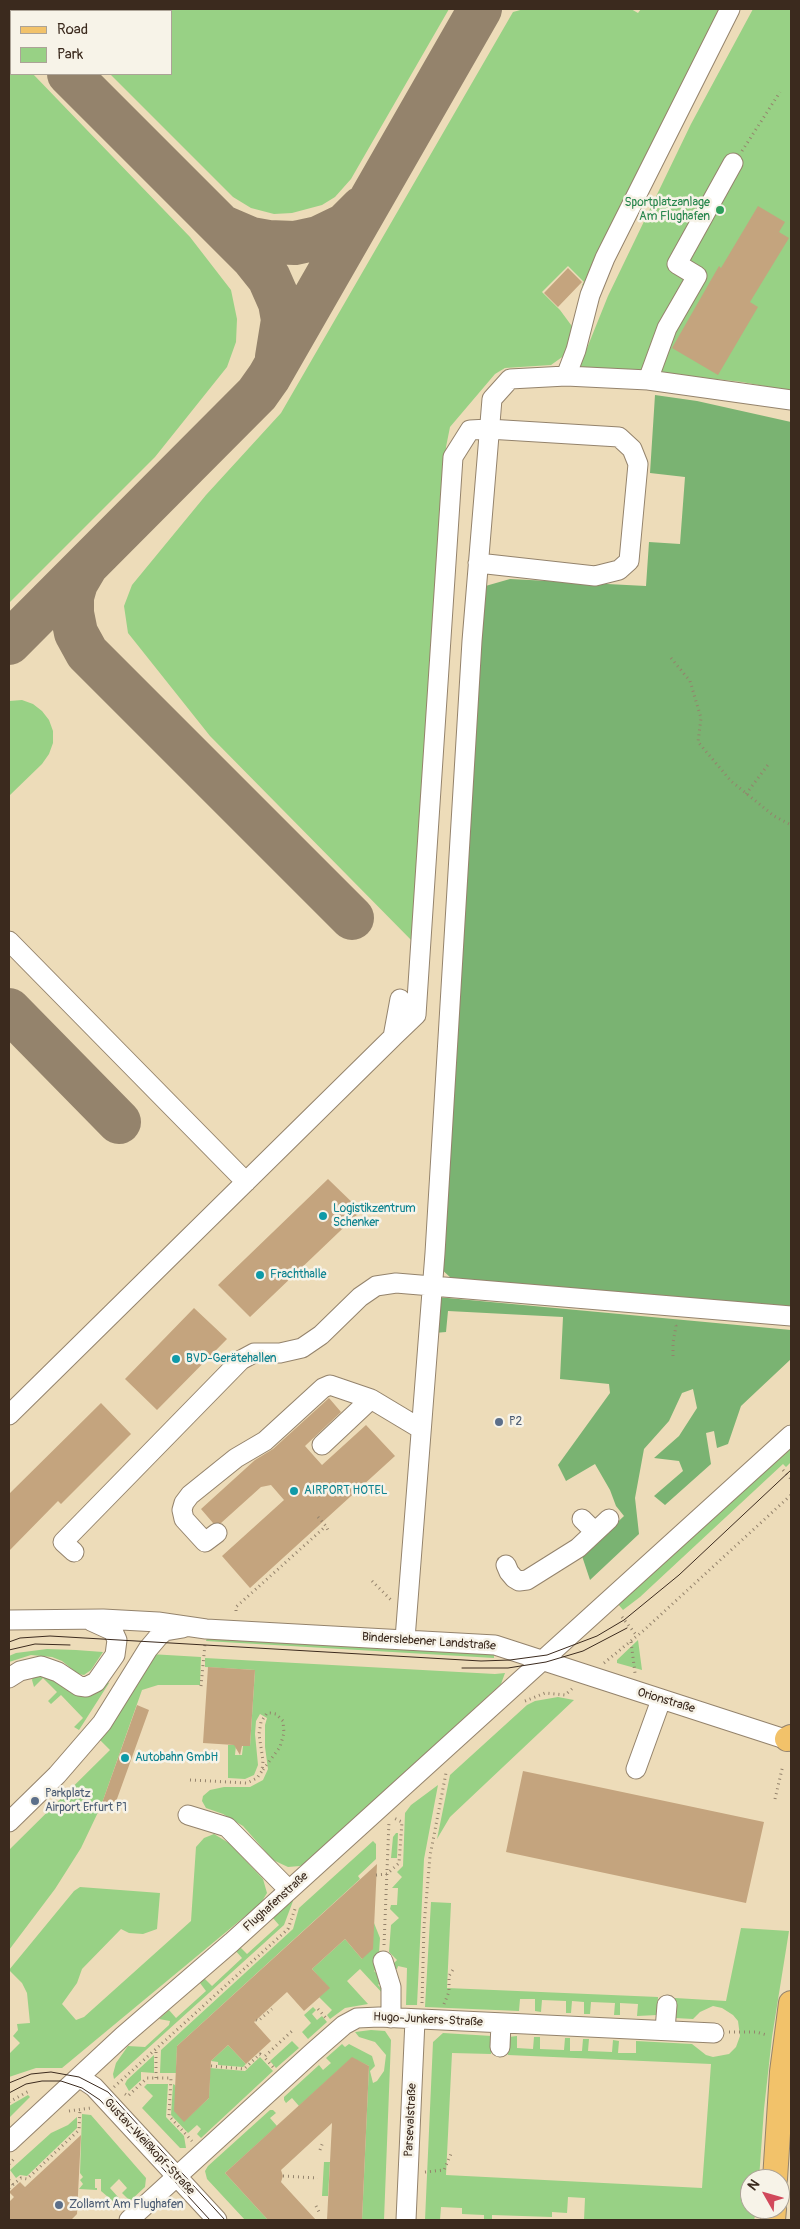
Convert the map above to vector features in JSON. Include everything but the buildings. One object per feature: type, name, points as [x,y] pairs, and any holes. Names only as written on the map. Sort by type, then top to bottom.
[{"type":"main road","points":[[775,2169],[782,2072],[791,2003]]},
{"type":"street","points":[[566,376],[576,350],[590,295],[605,258],[730,9]]},
{"type":"street","points":[[648,380],[667,328],[697,276],[677,264],[733,163]]},
{"type":"street","points":[[405,1639],[432,1287],[478,563],[492,399],[510,378],[566,376],[648,380],[774,396],[791,400]]},
{"type":"street","points":[[12,1405],[246,1182],[416,1015],[453,457],[470,430],[488,429],[619,437],[632,449],[638,464],[629,561],[619,570],[595,576],[478,563]]},
{"type":"street","points":[[9,941],[246,1182]]},
{"type":"street","points":[[394,1037],[400,999]]},
{"type":"street","points":[[74,1552],[63,1542],[241,1360],[254,1352],[280,1353],[302,1348],[321,1335],[360,1297],[376,1286],[396,1283],[791,1316]]},
{"type":"street","points":[[216,1532],[205,1542],[184,1519],[182,1510],[184,1503],[190,1495],[236,1458],[265,1441],[323,1388],[330,1385],[371,1399],[421,1429]]},
{"type":"street","points":[[322,1445],[371,1399]]},
{"type":"street","points":[[541,1660],[791,1435]]},
{"type":"street","points":[[506,1564],[514,1578],[527,1580],[578,1548],[588,1525],[608,1519]]},
{"type":"street","points":[[10,1677],[20,1671],[41,1666],[58,1672],[79,1686],[86,1686],[96,1682],[115,1655],[118,1640],[112,1631],[82,1618]]},
{"type":"street","name":"Binderslebener Landstraße","points":[[9,1620],[82,1618],[158,1622],[192,1628],[495,1645],[541,1660]]},
{"type":"street","points":[[9,1822],[57,1775],[85,1740],[93,1718],[130,1657],[149,1636],[165,1631],[192,1628]]},
{"type":"street","name":"Orionstraße","points":[[541,1660],[660,1700],[790,1739]]},
{"type":"street","name":"Flughafenstraße","points":[[9,2142],[79,2077],[292,1899],[541,1660]]},
{"type":"street","points":[[636,1769],[660,1700]]},
{"type":"street","points":[[188,1815],[227,1827],[292,1899]]},
{"type":"street","points":[[383,1961],[391,1987],[391,2018]]},
{"type":"street","points":[[665,2030],[666,2005]]},
{"type":"street","name":"Hugo-Junkers-Straße","points":[[129,2220],[344,2025],[363,2017],[714,2033]]},
{"type":"street","name":"Parsevalstraße","points":[[406,2220],[415,2020]]},
{"type":"street","points":[[500,2047],[502,2023]]},
{"type":"street","name":"Gustav-Weißkopf-Straße","points":[[79,2077],[94,2087],[217,2220]]},
{"type":"path","points":[[733,163],[780,92]]},
{"type":"path","points":[[671,658],[690,681],[701,718],[698,742],[731,781],[774,816],[791,825]]},
{"type":"path","points":[[746,794],[770,762]]},
{"type":"path","points":[[662,1306],[676,1326],[673,1343],[674,1356]]},
{"type":"path","points":[[783,1470],[791,1479]]},
{"type":"path","points":[[604,1663],[637,1636],[791,1495]]},
{"type":"path","points":[[318,1517],[328,1530]]},
{"type":"path","points":[[236,1611],[236,1607],[326,1526]]},
{"type":"path","points":[[372,1581],[389,1598]]},
{"type":"path","points":[[622,1617],[637,1636]]},
{"type":"path","points":[[630,1641],[635,1673]]},
{"type":"path","points":[[524,1702],[545,1693],[565,1695]]},
{"type":"path","points":[[190,1780],[247,1783],[257,1778],[280,1747],[284,1733],[283,1720],[276,1714],[267,1713],[261,1722],[259,1734],[262,1770]]},
{"type":"path","points":[[775,1799],[783,1765]]},
{"type":"path","points":[[438,1778],[453,1766]]},
{"type":"path","points":[[415,2020],[421,2008],[424,1926],[430,1856],[446,1772]]},
{"type":"path","points":[[376,1875],[387,1874],[399,1863],[402,1822],[389,1815],[382,1821]]},
{"type":"path","points":[[383,1961],[388,1844]]},
{"type":"path","points":[[117,2084],[288,1929],[292,1899]]},
{"type":"path","points":[[442,2009],[449,1992],[449,1976],[454,1968]]},
{"type":"path","points":[[256,2020],[258,2021],[272,2009]]},
{"type":"path","points":[[318,2009],[330,2022]]},
{"type":"path","points":[[264,2057],[292,2031]]},
{"type":"path","points":[[714,2033],[756,2032]]},
{"type":"path","points":[[156,2048],[156,2078]]},
{"type":"path","points":[[211,2066],[244,2069],[260,2054],[277,2071]]},
{"type":"path","points":[[128,2096],[147,2078],[176,2078]]},
{"type":"path","points":[[171,2078],[169,2116],[196,2145]]},
{"type":"path","points":[[9,2102],[29,2091]]},
{"type":"path","points":[[9,2188],[14,2186],[21,2178],[27,2179],[79,2130],[80,2109]]},
{"type":"path","points":[[320,2150],[323,2142]]},
{"type":"path","points":[[428,2172],[444,2170],[451,2154]]},
{"type":"path","points":[[283,2176],[318,2178]]},
{"type":"path","points":[[9,2180],[14,2186]]},
{"type":"path","points":[[316,2206],[320,2214]]},
{"type":"green space","points":[[449,9],[351,179],[335,197],[322,205],[292,213],[274,214],[251,208],[233,197],[111,75],[172,75],[172,10],[46,10]]},
{"type":"green space","points":[[524,9],[631,9],[638,13],[641,9],[726,9],[588,290],[582,285],[584,282],[568,266],[542,292],[560,310],[574,329],[565,355],[551,365],[505,368],[495,374],[450,427],[446,447],[416,945],[210,736],[128,633],[124,606],[132,585],[206,495],[281,413],[513,12]]},
{"type":"green space","name":"Sportplatzanlage Am Flughafen","points":[[753,9],[791,9],[791,391],[742,382],[672,374],[579,368],[608,296],[691,124]]},
{"type":"green space","points":[[9,51],[10,75],[34,75],[190,237],[231,290],[237,319],[236,342],[227,367],[155,457],[9,603]]},
{"type":"green space","points":[[655,395],[697,401],[791,422],[791,1307],[451,1278],[439,1267],[482,587],[510,579],[646,586],[649,542],[680,544],[685,477],[650,473]]},
{"type":"green space","points":[[22,700],[33,704],[49,720],[53,731],[53,743],[49,754],[42,764],[9,796],[9,701]]},
{"type":"green space","points":[[437,1297],[791,1330],[791,1359],[741,1406],[728,1444],[717,1448],[714,1431],[706,1433],[711,1464],[665,1505],[654,1496],[683,1471],[679,1461],[654,1458],[679,1436],[697,1408],[693,1389],[682,1393],[669,1421],[644,1449],[635,1498],[639,1534],[590,1580],[582,1556],[624,1516],[616,1506],[610,1490],[595,1464],[566,1481],[558,1465],[610,1393],[609,1384],[560,1379],[563,1317],[448,1311],[446,1332],[434,1333]]},
{"type":"green space","points":[[791,1448],[791,1462],[786,1467],[783,1464],[640,1597],[623,1610],[618,1604]]},
{"type":"green space","points":[[207,1638],[490,1654],[494,1655],[494,1658],[206,1641]]},
{"type":"green space","points":[[638,1640],[642,1670],[617,1663],[617,1660]]},
{"type":"green space","points":[[47,1649],[103,1652],[91,1670],[84,1675],[78,1674],[62,1661],[52,1657],[31,1655],[9,1662],[9,1656],[16,1653]]},
{"type":"green space","points":[[150,1654],[201,1657],[200,1685],[158,1685],[142,1690],[101,1806],[81,1848],[55,1889],[9,1950],[9,1850],[110,1750],[100,1740],[100,1737]]},
{"type":"green space","points":[[205,1658],[505,1673],[501,1684],[306,1863],[300,1866],[288,1867],[273,1860],[243,1826],[223,1814],[206,1808],[202,1801],[203,1796],[210,1790],[224,1787],[250,1787],[263,1780],[268,1769],[265,1747],[265,1725],[267,1718],[260,1714],[256,1721],[255,1734],[258,1765],[254,1775],[245,1779],[228,1778],[228,1745],[236,1745],[235,1755],[242,1755],[243,1746],[250,1746],[255,1670],[205,1667]]},
{"type":"green space","points":[[34,1674],[105,1681],[109,1683],[79,1730],[74,1727],[83,1718],[61,1695],[51,1704],[48,1701],[57,1692],[43,1678],[34,1687],[32,1680]]},
{"type":"green space","points":[[558,1697],[574,1700],[450,1817],[437,1839],[450,1775],[527,1705],[535,1701]]},
{"type":"green space","points":[[438,1785],[424,1859],[417,2005],[406,2005],[407,1968],[398,1966],[397,1969],[394,1969],[392,1965],[397,1960],[389,1952],[391,1925],[399,1918],[390,1909],[391,1905],[397,1905],[398,1888],[392,1888],[402,1877],[397,1872],[403,1866],[405,1813],[411,1805]]},
{"type":"green space","points":[[398,1833],[397,1858],[391,1858],[393,1837]]},
{"type":"green space","points":[[214,1834],[229,1843],[263,1879],[267,1893],[261,1903],[62,2068],[36,2068],[9,2077],[9,2054],[20,2043],[13,2036],[18,2030],[17,2024],[30,2023],[27,1993],[22,1983],[9,1970],[74,1891],[80,1887],[160,1893],[157,1929],[143,1934],[129,1933],[121,1929],[82,1969],[77,1983],[62,2004],[76,2020],[84,2017],[191,1921],[196,1847],[204,1838]]},
{"type":"green space","points":[[373,1841],[376,1844],[376,1859],[358,1876],[360,1879],[177,2046],[176,2073],[160,2073],[161,2050],[293,1929],[299,1908]]},
{"type":"green space","points":[[291,1899],[293,1901],[284,1925],[114,2079],[113,2074],[116,2063],[128,2046],[145,2047],[169,2025],[170,2021],[159,2019],[169,2010],[176,2018],[206,1991],[200,1983],[204,1978],[212,1986],[242,1958],[235,1950],[239,1946],[247,1954],[279,1925],[272,1917]]},
{"type":"green space","points":[[431,1902],[451,1903],[447,1988],[658,1997],[657,2015],[637,2016],[638,2004],[620,2003],[620,2015],[614,2015],[615,2003],[591,2002],[590,2014],[584,2014],[584,2002],[572,2001],[571,2013],[566,2013],[566,2001],[542,2000],[541,2012],[535,2011],[535,1999],[520,1999],[519,2011],[425,2007]]},
{"type":"green space","points":[[374,1923],[380,1938],[379,1953],[373,1960],[379,1966],[374,1971],[381,1977],[381,1982],[378,1985],[383,1990],[384,1995],[360,1969],[347,1981],[368,2004],[345,2008],[330,2019],[327,2015],[332,2010],[319,1997],[329,1988],[312,1969],[345,1939],[362,1959]]},
{"type":"green space","points":[[741,1928],[789,1931],[772,2037],[760,2169],[740,2169],[740,2219],[754,2220],[584,2220],[585,2198],[568,2197],[567,2213],[552,2212],[552,2217],[492,2215],[492,2220],[484,2220],[484,2215],[462,2214],[462,2208],[441,2207],[440,2220],[425,2220],[433,2042],[443,2033],[492,2036],[491,2054],[452,2053],[446,2175],[702,2188],[711,2064],[508,2055],[508,2037],[517,2036],[517,2048],[533,2049],[534,2037],[540,2037],[540,2049],[564,2050],[565,2038],[570,2038],[570,2051],[582,2051],[583,2039],[589,2039],[588,2051],[612,2052],[613,2040],[619,2041],[618,2053],[636,2053],[636,2041],[692,2044],[706,2055],[713,2057],[729,2054],[736,2047],[740,2036],[738,2021],[733,2015],[722,2008],[713,2006],[700,2012],[693,2019],[675,2018],[675,1998],[726,2001]]},
{"type":"green space","points":[[313,2007],[316,2010],[312,2014],[317,2020],[322,2016],[327,2022],[308,2039],[302,2032],[311,2023],[304,2015]]},
{"type":"green space","points":[[385,2031],[391,2040],[384,2220],[362,2220],[369,2066],[352,2058],[299,2106],[292,2098],[286,2103],[284,2100],[284,2097],[319,2065],[323,2070],[331,2063],[326,2058],[342,2044],[345,2047],[349,2044],[372,2056],[375,2066],[370,2071],[373,2083],[377,2081],[384,2071],[386,2055],[375,2042],[359,2037],[355,2032]]},
{"type":"green space","points":[[292,2041],[299,2048],[276,2068],[270,2061]]},
{"type":"green space","points":[[228,2045],[246,2064],[243,2067],[218,2065],[218,2062],[211,2061]]},
{"type":"green space","points":[[154,2055],[154,2073],[141,2072],[141,2080],[129,2091],[125,2084],[127,2080]]},
{"type":"green space","points":[[260,2057],[273,2071],[201,2138],[197,2134],[201,2129],[197,2125],[188,2133],[171,2115],[173,2084],[175,2085],[184,2121],[209,2098],[210,2068],[245,2071]]},
{"type":"green space","points":[[147,2084],[168,2084],[166,2117],[184,2136],[186,2148],[180,2148],[142,2108],[153,2096],[144,2087]]},
{"type":"green space","points":[[28,2095],[30,2097],[9,2118],[9,2106]]},
{"type":"green space","points":[[270,2110],[276,2113],[270,2118],[277,2126],[225,2173],[268,2220],[245,2220],[207,2179],[205,2171],[208,2166]]},
{"type":"green space","points":[[82,2114],[91,2115],[146,2178],[145,2187],[130,2201],[122,2193],[127,2188],[119,2179],[110,2188],[126,2206],[122,2209],[101,2191],[101,2179],[95,2179],[95,2188],[97,2190],[79,2189],[83,2184],[80,2180],[83,2177],[80,2173]]},
{"type":"green space","points":[[77,2117],[77,2128],[27,2176],[20,2175],[16,2178],[10,2170],[51,2133],[68,2125]]},
{"type":"green space","points":[[324,2162],[330,2162],[328,2196],[322,2196]]},
{"type":"taxiway","points":[[9,643],[257,394],[269,377],[480,9]]},
{"type":"taxiway","points":[[70,75],[253,258],[269,278],[280,303],[283,320],[277,357]]},
{"type":"taxiway","points":[[223,227],[251,239],[295,243],[318,238],[345,225],[362,208]]},
{"type":"taxiway","points":[[86,566],[76,583],[72,597],[72,613],[76,633],[87,653],[352,918]]},
{"type":"taxiway","points":[[9,1010],[119,1122]]},
{"type":"tram line","points":[[9,1642],[20,1638],[50,1636],[481,1661],[510,1660],[547,1655],[597,1636],[624,1620],[679,1575],[791,1470]]},
{"type":"tram line","points":[[462,1668],[508,1668],[546,1662],[583,1651],[627,1628]]},
{"type":"tram line","points":[[9,1650],[35,1644],[70,1645]]},
{"type":"tram line","points":[[9,2083],[31,2074],[51,2072],[79,2077],[108,2092],[225,2220]]},
{"type":"tram line","points":[[9,2093],[26,2084],[42,2081],[61,2081],[82,2088],[100,2100],[210,2220]]},
{"type":"place","name":"Sportplatzanlage Am Flughafen","points":[[720,210]]},
{"type":"place","name":"Logistikzentrum Schenker","points":[[323,1216]]},
{"type":"place","name":"Frachthalle","points":[[260,1275]]},
{"type":"place","name":"BVD-Gerätehallen","points":[[176,1359]]},
{"type":"place","name":"P2","points":[[499,1422]]},
{"type":"place","name":"AIRPORT HOTEL","points":[[294,1491]]},
{"type":"place","name":"Autobahn GmbH","points":[[125,1758]]},
{"type":"place","name":"Parkplatz Airport Erfurt P1","points":[[35,1801]]},
{"type":"place","name":"Zollamt Am Flughafen","points":[[59,2205]]}]
